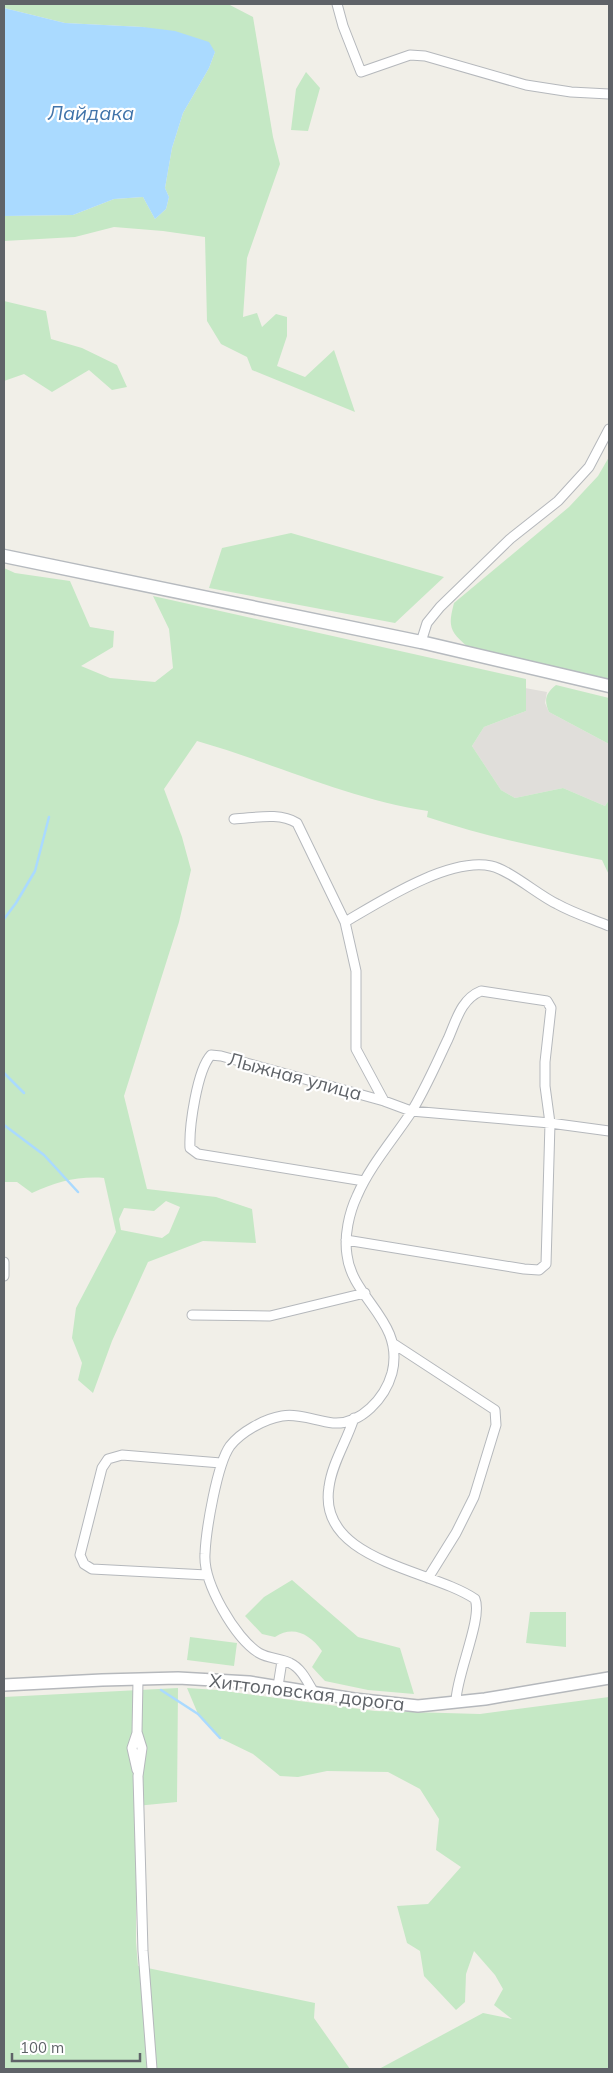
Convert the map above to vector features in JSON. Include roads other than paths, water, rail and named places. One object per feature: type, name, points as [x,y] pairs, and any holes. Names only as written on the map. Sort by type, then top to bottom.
[{"type":"main road","points":[[4,556],[421,642],[609,686]]},
{"type":"street","points":[[337,4],[343,26],[361,72],[410,55],[425,56],[526,85],[571,92],[609,94]]},
{"type":"street","points":[[421,642],[426,623],[440,607],[510,539],[558,501],[589,467],[609,429]]},
{"type":"street","points":[[234,819],[287,817],[297,823],[345,922],[356,970],[356,1049],[384,1101]]},
{"type":"street","points":[[345,922],[417,883],[451,868],[468,865],[492,866],[510,874],[556,904],[609,926]]},
{"type":"street","points":[[313,1691],[301,1671],[290,1662],[274,1660],[261,1654],[232,1624],[207,1575],[204,1556],[208,1524],[221,1463],[231,1445],[249,1430],[265,1421],[283,1416],[335,1423],[354,1418],[372,1409],[386,1390],[392,1371],[394,1344],[386,1324],[351,1273],[347,1257],[346,1240],[355,1198],[364,1181],[412,1111],[466,1000],[481,991],[539,998],[547,1001],[550,1008],[545,1062],[545,1086],[550,1123],[546,1264],[539,1270],[346,1240]]},
{"type":"street","name":"Лыжная улица","points":[[364,1181],[198,1154],[190,1148],[189,1134],[205,1062],[211,1055],[221,1056],[384,1101],[412,1111],[550,1123],[609,1132]]},
{"type":"street","points":[[4,1262],[4,1276]]},
{"type":"street","points":[[192,1315],[270,1316],[365,1293]]},
{"type":"street","points":[[394,1344],[494,1410],[496,1425],[474,1497],[456,1533],[428,1578]]},
{"type":"street","points":[[354,1418],[329,1487],[329,1507],[335,1525],[350,1542],[375,1556],[475,1599],[477,1604],[474,1623],[456,1692],[456,1701]]},
{"type":"street","points":[[207,1575],[92,1569],[84,1564],[80,1555],[102,1468],[108,1459],[122,1455],[221,1463]]},
{"type":"street","points":[[278,1686],[282,1661]]},
{"type":"street","name":"Хиттоловская дорога","points":[[4,1685],[178,1678],[250,1682],[354,1699],[418,1706],[485,1699],[609,1678]]},
{"type":"street","points":[[138,1680],[137,1732],[142,1748],[138,1776],[143,1950],[152,2069]]},
{"type":"water","name":"Лайдака","points":[[4,8],[65,23],[143,27],[175,31],[209,42],[215,52],[209,68],[183,113],[172,148],[165,188],[169,197],[166,209],[155,219],[143,197],[114,199],[73,215],[4,216]]},
{"type":"waterway","points":[[4,919],[35,871],[49,817]]},
{"type":"waterway","points":[[4,1073],[24,1093]]},
{"type":"waterway","points":[[4,1125],[44,1155],[78,1192]]},
{"type":"waterway","points":[[161,1690],[198,1714],[220,1738]]}]
